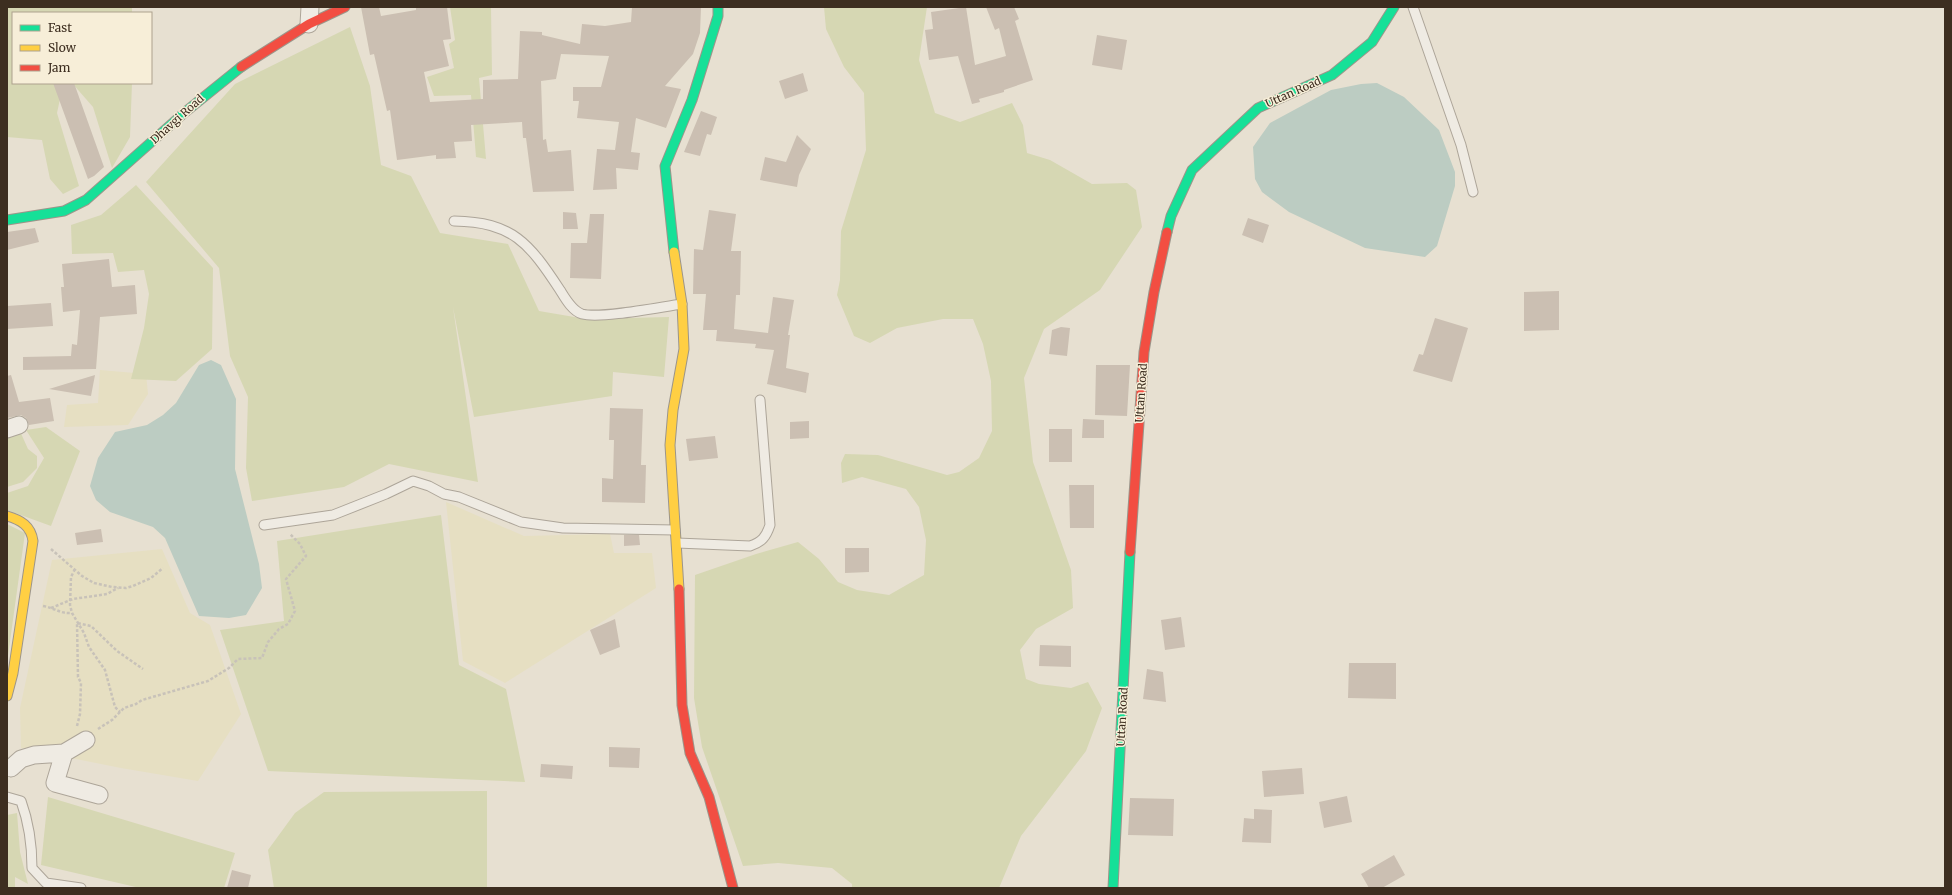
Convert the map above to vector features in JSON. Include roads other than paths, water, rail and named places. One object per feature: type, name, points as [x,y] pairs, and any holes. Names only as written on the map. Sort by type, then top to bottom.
[{"type":"street","points":[[309,24],[310,7]]},
{"type":"street","name":"Dhavgi Road","points":[[7,220],[64,211],[86,200],[216,84],[261,52],[328,13],[346,7]]},
{"type":"street","points":[[718,7],[718,16],[692,100],[665,166],[670,229],[682,304],[684,349],[673,410],[670,445],[677,543],[682,705],[690,753],[709,797],[734,888]]},
{"type":"street","name":"Uttan Road","points":[[1113,888],[1132,499],[1144,352],[1154,292],[1171,216],[1192,170],[1258,108],[1332,75],[1372,42],[1394,7]]},
{"type":"street","points":[[7,516],[17,519],[28,526],[34,541],[13,673],[7,696]]},
{"type":"street","points":[[8,768],[21,759],[75,747],[55,783],[99,795]]},
{"type":"lane","points":[[1413,7],[1462,146],[1473,192]]},
{"type":"lane","points":[[454,221],[477,221],[504,230],[523,241],[542,264],[569,304],[581,314],[596,316],[682,304]]},
{"type":"lane","points":[[677,543],[750,546],[758,544],[766,535],[770,525],[760,400]]},
{"type":"lane","points":[[264,525],[333,515],[386,494],[413,481],[429,486],[444,494],[459,497],[521,522],[563,528],[676,530]]},
{"type":"lane","points":[[7,797],[21,801],[27,819],[32,850],[32,868],[46,883],[81,888]]}]
